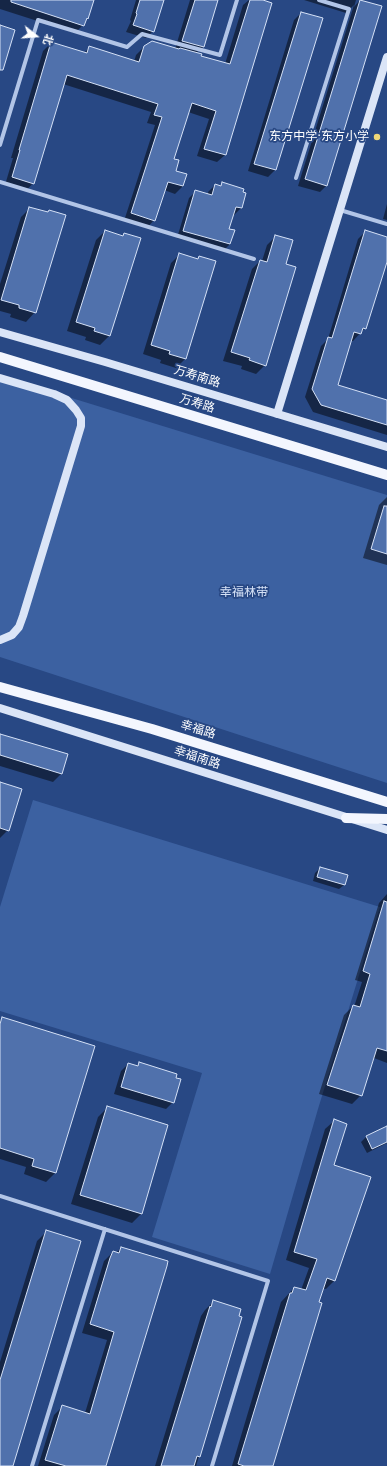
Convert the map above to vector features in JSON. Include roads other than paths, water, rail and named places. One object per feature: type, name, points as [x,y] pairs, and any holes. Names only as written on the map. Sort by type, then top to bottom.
[{"type":"main road","points":[[277,414],[387,57]]},
{"type":"main road","name":"万寿南路","points":[[0,332],[105,362],[387,448]]},
{"type":"main road","name":"万寿路","points":[[0,357],[387,475]]},
{"type":"main road","points":[[0,378],[54,394],[67,400],[81,418],[81,426],[19,627],[12,635],[0,640]]},
{"type":"main road","name":"幸福路","points":[[0,687],[152,729],[387,802]]},
{"type":"main road","name":"幸福南路","points":[[0,708],[387,830]]},
{"type":"main road","points":[[346,818],[387,818]]},
{"type":"street","points":[[0,145],[38,20],[128,47],[142,34],[220,55],[237,0]]},
{"type":"street","points":[[296,178],[349,9],[319,0]]},
{"type":"street","points":[[0,182],[254,259]]},
{"type":"street","points":[[340,210],[387,224]]},
{"type":"street","points":[[0,1196],[268,1281],[212,1466]]},
{"type":"street","points":[[32,1466],[104,1229]]},
{"type":"place","name":"东方中学·东方小学","points":[[377,137]]},
{"type":"park label","name":"幸福林带","points":[[244,593]]}]
